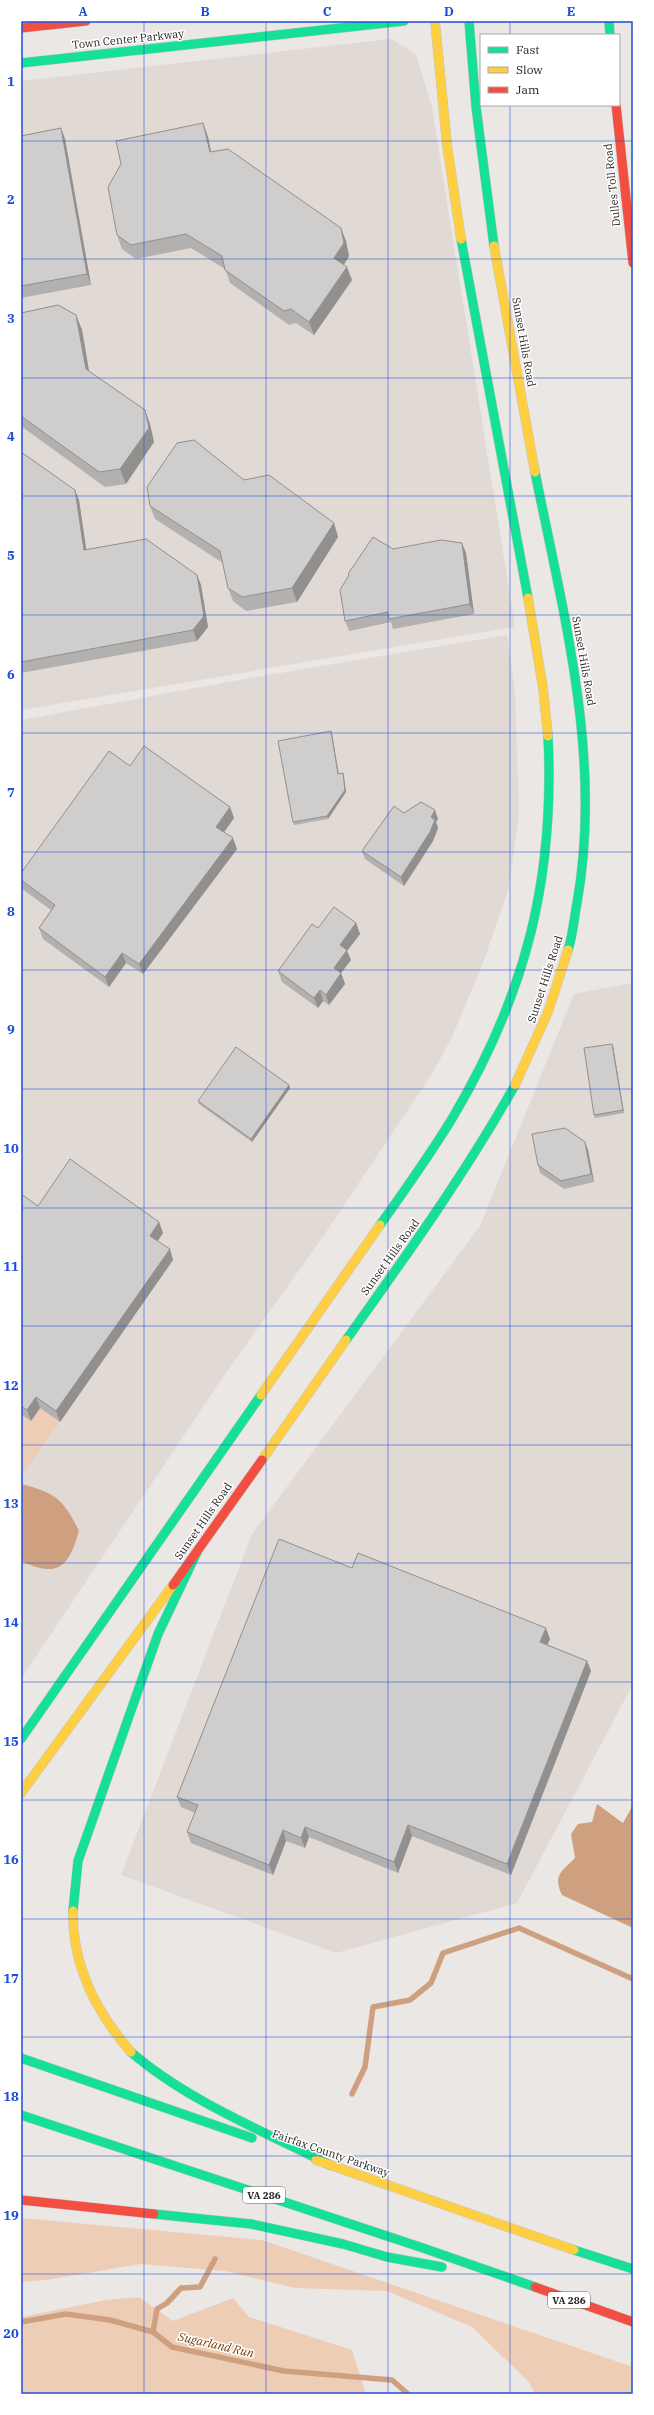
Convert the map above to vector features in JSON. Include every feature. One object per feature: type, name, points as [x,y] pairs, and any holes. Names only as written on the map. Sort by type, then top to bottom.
[{"type":"main road","name":"Town Center Parkway","points":[[21,28],[86,21]]},
{"type":"main road","name":"Town Center Parkway","points":[[21,62],[404,21]]},
{"type":"main road","points":[[21,1739],[432,1152],[462,1104],[499,1032],[521,974],[531,936],[545,864],[550,818],[550,771],[547,713],[530,610],[455,204],[441,101],[435,21]]},
{"type":"main road","name":"Sunset Hills Road","points":[[21,1793],[97,1686],[197,1552],[462,1177],[495,1124],[532,1056],[545,1023],[568,951],[582,878],[586,830],[586,777],[580,706],[489,215],[473,96],[468,21]]},
{"type":"main road","points":[[608,21],[610,34]]},
{"type":"main road","name":"Dulles Toll Road","points":[[616,106],[633,263]]},
{"type":"main road","points":[[197,1552],[158,1634],[78,1860],[72,1897],[73,1936],[76,1955],[88,1988],[97,2006],[120,2039],[142,2061],[195,2096],[330,2165]]},
{"type":"main road","name":"Fairfax County Parkway","points":[[21,2058],[511,2229],[633,2269]]},
{"type":"main road","name":"VA 286","points":[[21,2115],[420,2248],[633,2322]]},
{"type":"main road","points":[[21,2200],[250,2224],[343,2244],[387,2257],[506,2279]]},
{"type":"shaded area","points":[[391,39],[416,54],[432,108],[515,627],[21,710],[21,81]]},
{"type":"shaded area","points":[[507,635],[515,691],[519,815],[509,887],[483,963],[452,1037],[433,1072],[322,1238],[218,1384],[21,1679],[21,720],[245,679]]},
{"type":"shaded area","points":[[633,983],[633,1684],[517,1903],[336,1953],[121,1875],[252,1534],[480,1226],[574,994]]},
{"type":"shaded area","points":[[40,1408],[60,1422],[24,1472],[21,1470],[21,1414],[31,1421]]},
{"type":"shaded area","points":[[21,1484],[51,1494],[63,1504],[79,1531],[75,1544],[66,1561],[53,1569],[44,1569],[21,1561]]},
{"type":"shaded area","points":[[597,1804],[623,1823],[633,1805],[633,1928],[562,1895],[559,1888],[558,1878],[560,1874],[575,1858],[571,1834],[578,1824],[592,1822]]},
{"type":"shaded area","points":[[21,2218],[262,2240],[633,2367],[633,2394],[535,2394],[529,2382],[472,2327],[387,2291],[295,2288],[225,2271],[141,2264],[46,2280],[21,2282]]},
{"type":"shaded area","points":[[139,2297],[173,2321],[233,2298],[249,2317],[352,2350],[366,2394],[21,2394],[21,2317],[106,2300]]},
{"type":"building","points":[[203,123],[210,152],[228,149],[341,228],[344,243],[334,258],[347,267],[309,322],[291,309],[284,311],[225,270],[222,256],[186,234],[131,245],[117,235],[108,187],[121,164],[116,141]]},
{"type":"building","points":[[61,128],[87,274],[21,286],[21,136]]},
{"type":"building","points":[[58,305],[76,315],[86,369],[145,410],[149,428],[120,469],[99,472],[21,416],[21,313]]},
{"type":"building","points":[[194,440],[244,480],[269,475],[334,523],[292,588],[242,597],[228,588],[220,551],[150,506],[147,487],[177,443]]},
{"type":"building","points":[[21,452],[75,490],[84,550],[146,539],[197,575],[204,616],[193,630],[21,662]]},
{"type":"building","points":[[373,537],[393,549],[441,540],[462,543],[470,604],[389,619],[388,612],[345,621],[340,590],[349,575],[348,574]]},
{"type":"building","points":[[331,731],[338,774],[343,773],[345,790],[327,816],[293,822],[278,741]]},
{"type":"building","points":[[144,746],[230,807],[216,827],[233,838],[139,964],[122,953],[105,977],[39,928],[55,905],[21,880],[21,873],[109,751],[130,766]]},
{"type":"building","points":[[421,802],[435,810],[431,817],[435,820],[430,832],[401,877],[362,851],[394,806],[404,813]]},
{"type":"building","points":[[334,907],[356,923],[340,945],[347,950],[334,968],[341,973],[326,995],[320,990],[314,998],[278,971],[312,924],[318,928]]},
{"type":"building","points":[[612,1044],[623,1110],[594,1115],[584,1048]]},
{"type":"building","points":[[236,1047],[289,1085],[251,1139],[198,1101]]},
{"type":"building","points":[[565,1128],[585,1142],[591,1174],[561,1181],[538,1165],[532,1134]]},
{"type":"building","points":[[70,1159],[159,1222],[150,1236],[170,1249],[56,1411],[36,1397],[27,1410],[21,1406],[21,1194],[38,1206]]},
{"type":"building","points":[[279,1539],[352,1568],[358,1553],[546,1628],[540,1642],[587,1661],[507,1864],[408,1825],[394,1862],[305,1827],[301,1838],[283,1830],[269,1865],[187,1832],[198,1805],[177,1797]]},
{"type":"waterway","points":[[352,2094],[365,2067],[373,2007],[410,2000],[431,1983],[443,1953],[519,1928],[633,1979]]},
{"type":"waterway","points":[[153,2332],[157,2309],[167,2303],[181,2288],[200,2287],[215,2259]]},
{"type":"waterway","name":"Sugarland Run","points":[[21,2322],[66,2314],[110,2320],[153,2332],[172,2347],[284,2371],[392,2380],[408,2394]]},
{"type":"traffic: fast","points":[[21,63],[404,21]]},
{"type":"traffic: fast","points":[[469,21],[476,107],[494,246]]},
{"type":"traffic: fast","points":[[609,21],[610,34]]},
{"type":"traffic: fast","points":[[461,239],[528,598]]},
{"type":"traffic: fast","points":[[535,472],[567,632],[583,740],[585,794],[584,849],[577,903],[568,950]]},
{"type":"traffic: fast","points":[[380,1225],[453,1117],[500,1026],[517,980],[530,934],[540,887],[546,839],[549,788],[548,736]]},
{"type":"traffic: fast","points":[[346,1340],[413,1246],[455,1183],[476,1151],[515,1085]]},
{"type":"traffic: fast","points":[[21,1739],[261,1395]]},
{"type":"traffic: fast","points":[[73,1911],[78,1861],[158,1634],[197,1552]]},
{"type":"traffic: fast","points":[[131,2052],[176,2085],[201,2100],[330,2165]]},
{"type":"traffic: fast","points":[[21,2058],[252,2138]]},
{"type":"traffic: fast","points":[[21,2115],[420,2247],[535,2287]]},
{"type":"traffic: fast","points":[[154,2214],[251,2224],[343,2244],[387,2257],[442,2267]]},
{"type":"traffic: fast","points":[[574,2250],[633,2269]]},
{"type":"traffic: slow","points":[[435,21],[447,145],[461,239]]},
{"type":"traffic: slow","points":[[494,246],[535,472]]},
{"type":"traffic: slow","points":[[528,598],[543,688],[548,736]]},
{"type":"traffic: slow","points":[[515,1085],[548,1012],[568,950]]},
{"type":"traffic: slow","points":[[261,1395],[380,1225]]},
{"type":"traffic: slow","points":[[262,1460],[346,1340]]},
{"type":"traffic: slow","points":[[21,1793],[173,1585]]},
{"type":"traffic: slow","points":[[73,1911],[77,1951],[88,1987],[107,2021],[131,2052]]},
{"type":"traffic: slow","points":[[316,2160],[574,2250]]},
{"type":"traffic: jam","points":[[21,28],[86,21]]},
{"type":"traffic: jam","points":[[616,106],[633,263]]},
{"type":"traffic: jam","points":[[173,1585],[262,1460]]},
{"type":"traffic: jam","points":[[21,2200],[154,2214]]},
{"type":"traffic: jam","points":[[535,2287],[633,2322]]}]
